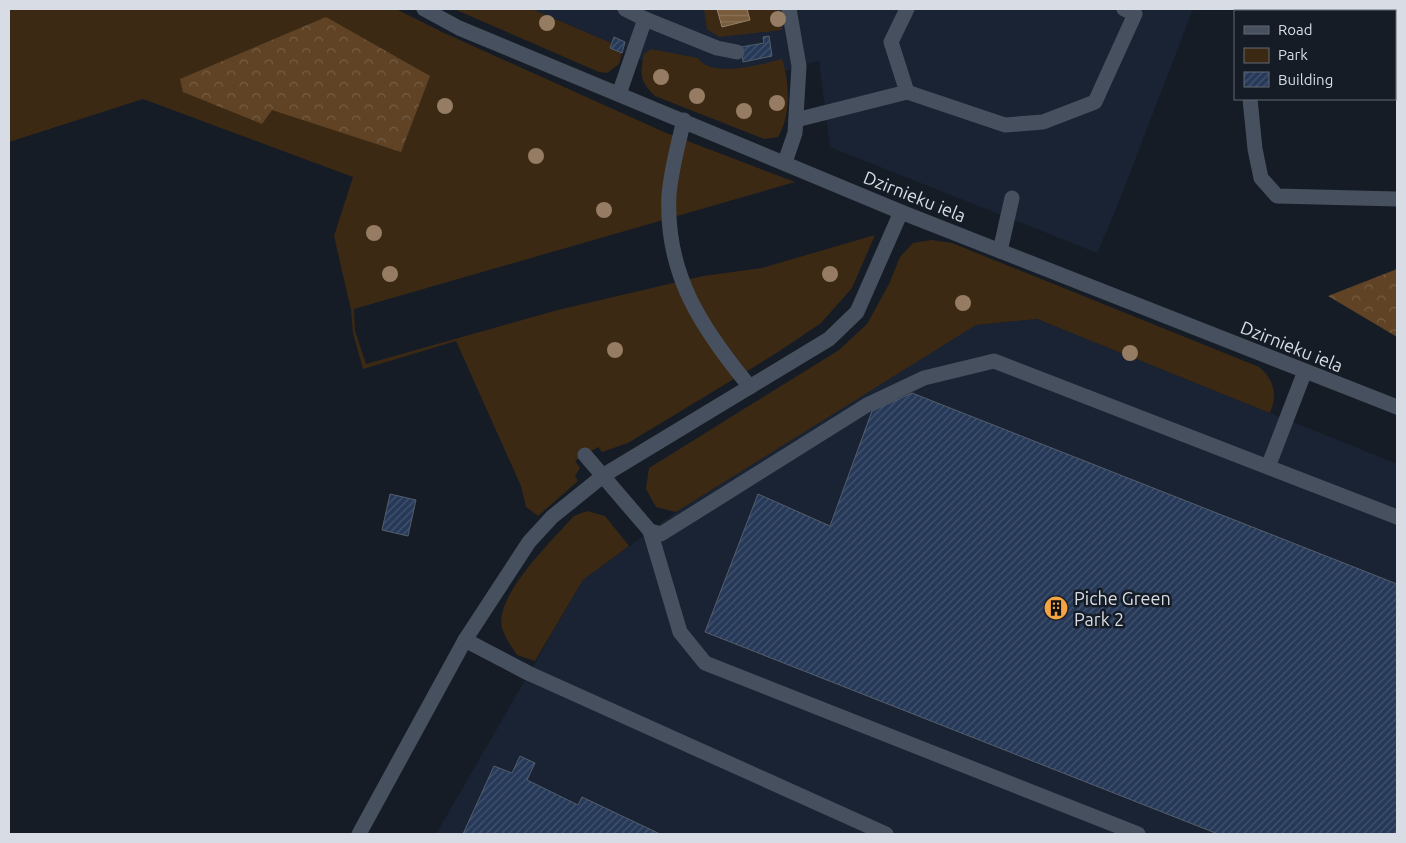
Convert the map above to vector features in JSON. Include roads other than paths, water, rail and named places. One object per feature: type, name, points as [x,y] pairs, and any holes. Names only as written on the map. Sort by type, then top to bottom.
[{"type":"street","name":"Dzirnieku iela","points":[[424,9],[459,28],[785,162],[901,212],[1397,407]]},
{"type":"street","points":[[625,9],[717,48],[737,52]]},
{"type":"street","points":[[785,162],[795,132],[799,66],[789,9]]},
{"type":"street","points":[[907,9],[891,42],[907,92]]},
{"type":"street","points":[[796,120],[907,92],[1005,125],[1043,122],[1095,102],[1134,14],[1124,9]]},
{"type":"street","points":[[619,94],[645,19]]},
{"type":"street","points":[[1250,100],[1255,149],[1261,178],[1276,196],[1397,199]]},
{"type":"street","points":[[684,120],[669,196],[671,230],[677,269],[698,318],[723,354],[750,386]]},
{"type":"street","points":[[1000,251],[1012,198]]},
{"type":"street","points":[[359,834],[465,640],[529,542],[552,517],[604,476],[829,339],[856,312],[901,212]]},
{"type":"street","points":[[650,531],[661,534],[867,405],[924,378],[994,361],[1397,516]]},
{"type":"street","points":[[1268,467],[1305,371]]},
{"type":"street","points":[[585,455],[650,531],[680,632],[706,663],[1138,834]]},
{"type":"street","points":[[465,640],[528,673],[886,834]]},
{"type":"place","name":"Piche Green Park 2","points":[[1056,608]]}]
